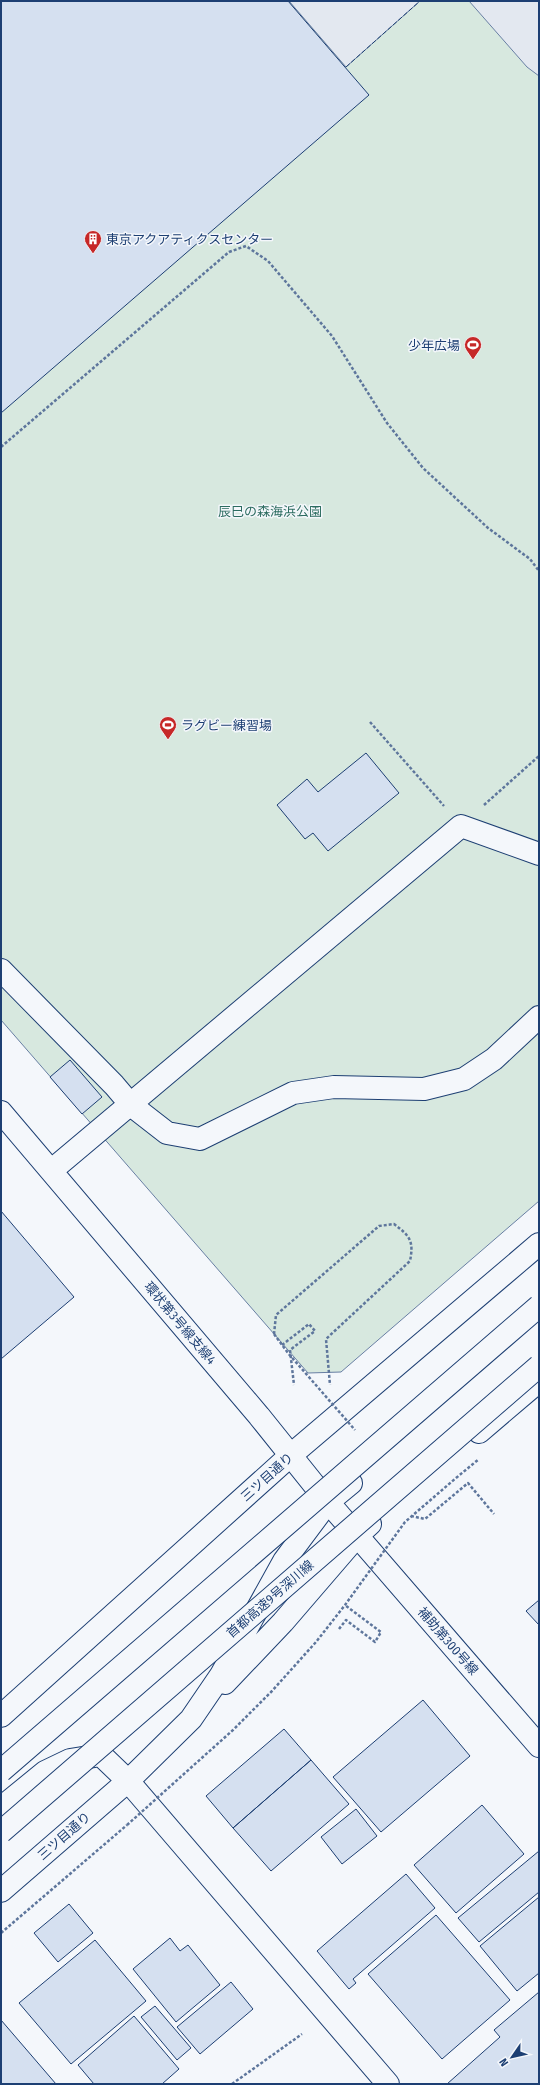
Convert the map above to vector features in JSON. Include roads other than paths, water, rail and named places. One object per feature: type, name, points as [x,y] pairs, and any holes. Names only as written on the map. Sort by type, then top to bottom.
[{"type":"main road","points":[[52,1170],[461,826],[539,854]]},
{"type":"main road","points":[[1,970],[114,1085],[131,1105],[167,1132],[200,1139],[293,1093],[334,1087],[424,1089],[464,1079],[494,1059],[539,1017]]},
{"type":"main road","name":"環状第3号線支線4","points":[[1,1112],[52,1170],[357,1536]]},
{"type":"main road","name":"三ツ目通り","points":[[1,1716],[291,1455],[539,1244]]},
{"type":"main road","points":[[1,1772],[539,1306]]},
{"type":"main road","name":"三ツ目通り","points":[[1,1891],[128,1781],[191,1719],[221,1675],[284,1561],[328,1502],[539,1320]]},
{"type":"main road","name":"首都高速9号深川線","points":[[1,1832],[539,1366]]},
{"type":"main road","points":[[191,1719],[283,1622],[357,1536],[539,1381]]},
{"type":"main road","name":"補助第300号線","points":[[357,1536],[539,1746]]},
{"type":"main road","points":[[1,1808],[45,1772],[70,1760],[101,1755],[128,1781],[388,2084]]},
{"type":"place","name":"東京アクアティクスセンター","points":[[93,254]]},
{"type":"place","name":"少年広場","points":[[473,360]]},
{"type":"place","name":"ラグビー練習場","points":[[168,740]]},
{"type":"park label","name":"辰巳の森海浜公園","points":[[270,511]]}]
